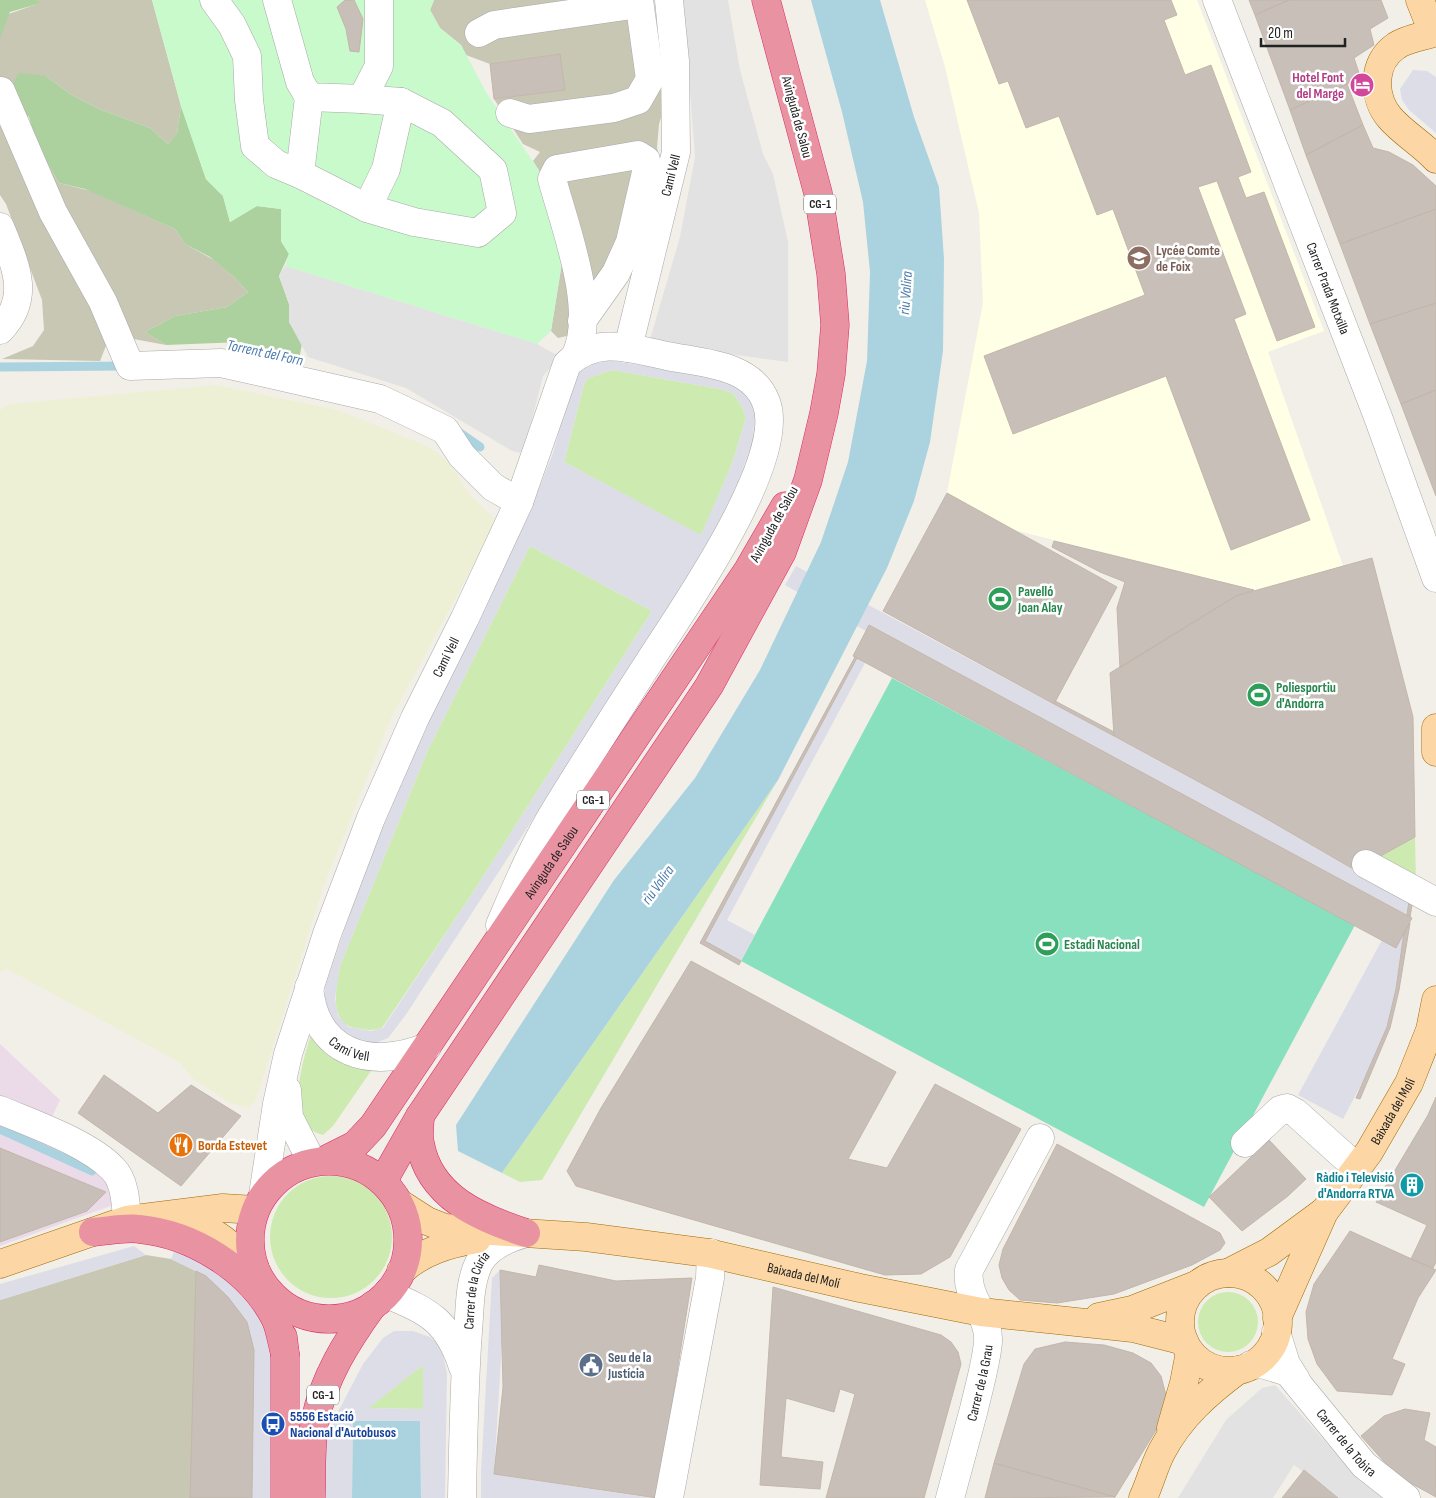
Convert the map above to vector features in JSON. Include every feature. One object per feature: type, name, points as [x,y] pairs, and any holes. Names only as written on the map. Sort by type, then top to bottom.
[{"type":"highway","name":"Avinguda de Salou","points":[[420,1116],[709,686],[782,552],[808,480],[831,374],[835,325],[831,274],[818,193],[766,0]]},
{"type":"highway","name":"Avinguda de Salou","points":[[319,1161],[354,1145],[373,1126],[477,974],[748,570],[803,472],[824,413]]},
{"type":"highway","name":"CG-1","points":[[382,1181],[420,1116]]},
{"type":"highway","points":[[420,1116],[420,1143],[427,1164],[442,1188],[464,1208],[494,1223],[526,1234]]},
{"type":"highway","name":"CG-1","points":[[260,1202],[288,1172],[319,1161],[338,1161],[362,1167],[382,1181],[405,1207],[408,1237],[406,1258],[401,1271],[346,1344],[330,1372],[315,1421],[311,1498]]},
{"type":"highway","points":[[260,1202],[250,1239],[255,1269],[270,1292],[282,1324],[285,1354],[285,1498]]},
{"type":"highway","points":[[93,1232],[138,1228],[188,1242],[214,1254],[245,1279],[259,1295],[275,1318],[285,1354]]},
{"type":"highway","points":[[270,1292],[293,1311],[322,1319],[353,1315],[380,1300]]},
{"type":"main road","points":[[1396,46],[1434,37],[1419,0]]},
{"type":"main road","points":[[1419,0],[1417,14],[1396,46],[1388,54],[1376,82],[1380,99],[1390,117],[1421,143],[1436,159]]},
{"type":"main road","points":[[1436,728],[1436,752]]},
{"type":"main road","name":"Baixada del Molí","points":[[1277,1325],[1324,1212],[1357,1168],[1389,1120],[1409,1083],[1430,1030],[1436,1003]]},
{"type":"main road","points":[[0,1264],[127,1220],[260,1202]]},
{"type":"main road","name":"Baixada del Molí","points":[[405,1207],[445,1228],[632,1241],[711,1253],[860,1288],[981,1312],[1081,1321],[1133,1328],[1187,1346]]},
{"type":"main road","name":"Baixada del Molí","points":[[1228,1273],[1269,1252],[1324,1212]]},
{"type":"main road","points":[[154,1216],[185,1222],[213,1232],[229,1241],[255,1269]]},
{"type":"main road","name":"Baixada del Molí","points":[[401,1271],[415,1259],[440,1246],[475,1239],[526,1234]]},
{"type":"main road","points":[[1143,1498],[1165,1446],[1184,1383],[1187,1346],[1180,1326],[1181,1311],[1186,1297],[1196,1285],[1208,1278],[1228,1273],[1251,1278],[1264,1288],[1273,1302],[1277,1325],[1267,1352],[1207,1394],[1185,1415],[1165,1446]]},
{"type":"main road","name":"Baixada del Molí","points":[[1081,1321],[1132,1310],[1196,1285]]},
{"type":"main road","points":[[1187,1346],[1208,1366],[1226,1371],[1244,1368]]},
{"type":"street","points":[[214,0],[232,25],[247,56],[248,100],[256,146],[276,164],[367,208],[414,222],[478,233],[502,213],[493,170],[442,123],[401,102],[310,97]]},
{"type":"street","points":[[276,0],[300,82],[310,97],[300,174]]},
{"type":"street","points":[[479,33],[494,25],[625,6],[632,0]]},
{"type":"street","points":[[510,112],[528,119],[614,108],[638,100],[650,79],[639,0]]},
{"type":"street","name":"Camí Vell","points":[[628,348],[676,152],[675,61],[669,0]]},
{"type":"street","name":"Carrer Prada Motxilla","points":[[1216,0],[1378,417],[1436,578]]},
{"type":"street","points":[[362,99],[379,66],[376,3]]},
{"type":"street","points":[[1,91],[53,212],[103,302],[130,366],[221,363],[380,398],[445,430],[462,456],[493,487],[519,502]]},
{"type":"street","points":[[367,208],[386,170],[401,102]]},
{"type":"street","name":"Camí Vell","points":[[260,1202],[277,1104],[288,1054],[309,987],[371,818],[415,718],[465,618],[519,502],[550,418],[560,382],[568,364],[588,350],[582,342],[582,321],[582,289],[552,179],[557,169],[638,155],[646,160],[648,168],[630,242],[616,273],[582,321]]},
{"type":"street","points":[[0,227],[17,269],[19,293],[12,318],[0,330]]},
{"type":"street","points":[[477,974],[551,816],[716,555],[734,523],[764,451],[769,424],[767,403],[759,388],[744,375],[727,368],[628,348],[588,350]]},
{"type":"street","points":[[1366,864],[1436,902]]},
{"type":"street","name":"Camí Vell","points":[[309,987],[311,1008],[316,1020],[327,1037],[345,1050],[370,1056],[394,1056],[427,1047]]},
{"type":"street","name":"Camí Vell","points":[[288,1054],[287,1097],[289,1117],[319,1161]]},
{"type":"street","points":[[1245,1143],[1280,1110],[1287,1108],[1296,1113],[1357,1168]]},
{"type":"street","points":[[0,1110],[91,1152],[114,1170],[126,1196],[127,1220]]},
{"type":"street","name":"Carrer de la Grau","points":[[950,1498],[980,1384],[988,1342],[988,1327],[970,1290],[969,1270],[1040,1138]]},
{"type":"street","name":"Carrer de la Cúria","points":[[462,1498],[465,1373],[472,1290],[476,1271],[480,1261],[496,1245],[510,1237],[526,1234]]},
{"type":"street","points":[[669,1498],[710,1278],[711,1253]]},
{"type":"street","name":"Carrer de la Cúria","points":[[380,1300],[417,1307],[433,1317],[446,1329],[456,1345],[465,1373]]},
{"type":"street","points":[[1277,1325],[1286,1364],[1296,1380]]},
{"type":"street","points":[[1244,1368],[1262,1364],[1275,1366],[1288,1372],[1296,1380]]},
{"type":"street","name":"Carrer de la Tobira","points":[[1296,1380],[1364,1465],[1406,1498]]},
{"type":"shaded area","points":[[37,0],[152,0],[181,106],[177,133],[168,144],[150,128],[99,109],[70,94],[46,76],[19,109],[30,122],[37,145],[59,183],[91,191],[175,229],[185,244],[214,260],[248,292],[227,307],[175,316],[145,332],[166,345],[112,335],[0,118],[0,17],[40,3]]},
{"type":"shaded area","points":[[434,0],[651,0],[663,111],[659,124],[657,147],[659,161],[571,335],[558,338],[551,331],[564,250],[540,172],[533,161],[540,152],[523,144],[494,99],[564,90],[559,54],[490,64],[466,55],[461,45],[440,28],[430,10]]},
{"type":"shaded area","points":[[683,0],[728,0],[740,70],[763,154],[773,174],[788,242],[788,362],[649,343],[680,237],[695,157]]},
{"type":"shaded area","name":"Lycée Comte de Foix","points":[[925,0],[1197,0],[1324,331],[1268,352],[1343,566],[1254,590],[1014,530],[947,493],[983,303],[979,213],[945,67]]},
{"type":"shaded area","points":[[1413,70],[1427,71],[1436,77],[1436,133],[1409,110],[1402,100],[1400,89]]},
{"type":"shaded area","points":[[0,120],[109,338],[100,361],[2,359],[33,346],[44,330],[42,300],[6,204],[0,195]]},
{"type":"shaded area","points":[[285,266],[537,344],[560,357],[543,376],[525,447],[520,453],[512,451],[406,388],[308,357],[289,322],[289,304],[279,276]]},
{"type":"shaded area","points":[[606,360],[726,378],[738,383],[756,406],[752,442],[738,483],[724,519],[641,653],[405,1016],[388,1038],[368,1046],[346,1039],[324,1010],[325,987],[368,860],[411,757],[492,592],[534,501],[553,453],[572,384],[579,369],[588,362]],"holes":[[[612,370],[720,389],[733,393],[743,408],[746,418],[732,464],[701,535],[564,462],[584,384],[588,378]],[[530,546],[652,611],[470,897],[383,1028],[371,1031],[349,1027],[338,1016],[335,998],[340,966],[427,752]]]},
{"type":"shaded area","points":[[217,385],[338,410],[425,445],[447,460],[471,496],[494,518],[488,538],[391,718],[323,888],[256,1100],[249,1108],[230,1103],[192,1078],[179,1062],[7,969],[0,972],[0,410],[9,404]]},
{"type":"shaded area","points":[[796,566],[1260,815],[1409,901],[1407,915],[869,625],[866,631],[785,585]]},
{"type":"shaded area","points":[[857,658],[865,663],[727,920],[755,935],[741,961],[705,941]]},
{"type":"shaded area","points":[[1404,932],[1396,989],[1387,1027],[1372,1064],[1343,1119],[1298,1095],[1382,940]]},
{"type":"shaded area","points":[[0,1044],[60,1100],[46,1130],[114,1170],[116,1204],[0,1246]]},
{"type":"shaded area","points":[[134,1246],[146,1255],[0,1300],[0,1284]]},
{"type":"shaded area","points":[[176,1247],[216,1267],[264,1319],[271,1353],[270,1498],[252,1498],[254,1350],[247,1322],[228,1297],[206,1276],[171,1259]]},
{"type":"shaded area","points":[[146,1255],[171,1259],[206,1276],[228,1297],[247,1322],[254,1350],[252,1498],[0,1498],[0,1300]]},
{"type":"shaded area","points":[[500,1270],[502,1344],[494,1474],[651,1498],[481,1498],[492,1278]]},
{"type":"shaded area","points":[[394,1331],[413,1331],[430,1337],[441,1347],[447,1373],[445,1498],[421,1498],[420,1421],[353,1421],[352,1498],[322,1498],[327,1433],[363,1364],[383,1338]],"holes":[[[423,1365],[423,1409],[369,1408]]]},
{"type":"shaded area","points":[[1275,1385],[1359,1480],[1383,1498],[1338,1498],[1294,1465],[1273,1498],[1178,1498],[1226,1420],[1262,1388]]},
{"type":"green space","points":[[0,0],[37,0],[41,3],[10,12],[0,38]]},
{"type":"green space","points":[[152,0],[434,0],[430,10],[440,28],[461,45],[487,94],[540,172],[564,250],[551,331],[537,344],[285,266],[289,254],[281,241],[281,209],[257,206],[230,222],[223,196],[206,179],[181,106]]},
{"type":"green space","points":[[19,73],[46,76],[70,94],[99,109],[150,128],[168,144],[177,133],[181,106],[206,179],[223,196],[230,222],[257,206],[281,209],[281,241],[289,254],[279,276],[289,304],[289,322],[302,343],[296,378],[274,367],[242,342],[166,345],[145,332],[175,316],[227,307],[248,292],[234,277],[210,257],[185,244],[175,229],[85,189],[59,183],[37,145],[29,117],[19,109],[8,92]]},
{"type":"green space","points":[[612,370],[720,389],[733,393],[743,408],[746,418],[732,464],[701,536],[564,462],[584,384],[588,378]]},
{"type":"green space","points":[[530,546],[652,611],[470,897],[382,1028],[369,1030],[355,1028],[340,1019],[337,1011],[336,993],[340,966],[427,752]]},
{"type":"green space","name":"Estadi Nacional","points":[[892,678],[1355,925],[1204,1207],[741,961]]},
{"type":"green space","points":[[778,780],[542,1180],[520,1182],[502,1173]]},
{"type":"green space","points":[[1415,837],[1416,884],[1374,859]]},
{"type":"green space","points":[[311,1035],[323,1050],[330,1055],[346,1063],[373,1068],[333,1126],[323,1135],[311,1129],[303,1119],[299,1106],[300,1076]]},
{"type":"green space","points":[[331,1176],[354,1180],[374,1194],[388,1214],[392,1237],[388,1260],[374,1280],[354,1294],[331,1298],[308,1294],[288,1280],[274,1260],[270,1237],[274,1214],[288,1194],[308,1180]]},
{"type":"green space","points":[[1222,1292],[1234,1292],[1245,1297],[1253,1305],[1258,1316],[1256,1334],[1245,1347],[1234,1352],[1222,1352],[1211,1347],[1203,1339],[1198,1328],[1198,1316],[1203,1305],[1211,1297]]},
{"type":"green space","points":[[424,1364],[423,1409],[368,1408]]},
{"type":"water","name":"riu Valira","points":[[811,0],[880,0],[914,117],[939,187],[944,259],[943,351],[930,442],[914,501],[887,568],[778,780],[502,1173],[458,1151],[456,1125],[614,880],[695,778],[760,670],[821,542],[848,462],[867,361],[870,272],[863,202],[842,112]]},
{"type":"water","points":[[353,1421],[420,1421],[421,1498],[352,1498]]},
{"type":"building","points":[[345,0],[354,0],[363,19],[359,52],[350,51],[346,29],[337,7]]},
{"type":"building","points":[[967,0],[1171,0],[1177,15],[1164,20],[1185,75],[1211,65],[1251,172],[1238,177],[1246,198],[1264,192],[1315,327],[1277,341],[1217,181],[1198,187],[1246,314],[1234,319],[1310,520],[1231,550],[1166,376],[1013,434],[984,356],[1145,295],[1113,209],[1097,215],[1059,116],[1026,128],[1008,81],[999,84]]},
{"type":"building","points":[[1249,0],[1289,0],[1255,15]]},
{"type":"building","points":[[1289,0],[1381,0],[1388,18],[1370,29],[1374,45],[1354,58],[1360,76],[1347,84],[1290,110],[1255,15]]},
{"type":"building","points":[[560,54],[565,90],[494,99],[490,64]]},
{"type":"building","points":[[1347,84],[1363,125],[1306,155],[1290,110]]},
{"type":"building","points":[[1363,125],[1373,148],[1389,152],[1413,165],[1436,186],[1436,209],[1340,244],[1306,155]]},
{"type":"building","points":[[1436,209],[1436,303],[1370,324],[1340,244]]},
{"type":"building","points":[[1436,303],[1436,390],[1401,404],[1370,324]]},
{"type":"building","points":[[1436,390],[1436,496],[1401,404]]},
{"type":"building","name":"Pavelló Joan Alay","points":[[947,493],[1117,587],[1054,704],[883,611]]},
{"type":"building","points":[[1054,541],[1254,590],[1236,596],[1120,668],[1117,608],[1125,582],[1100,572],[1052,547]]},
{"type":"building","name":"Poliesportiu d'Andorra","points":[[1372,558],[1413,717],[1415,837],[1355,870],[1260,815],[1114,736],[1110,673],[1236,596]]},
{"type":"building","points":[[869,625],[1412,918],[1396,948],[853,656]]},
{"type":"building","points":[[855,657],[857,658],[705,941],[741,961],[739,965],[700,943]]},
{"type":"building","points":[[1055,701],[1114,732],[1114,736],[1054,704]]},
{"type":"building","points":[[1413,899],[1410,917],[1407,915],[1409,901]]},
{"type":"building","points":[[1410,923],[1399,990],[1390,1028],[1360,1099],[1356,1098],[1387,1027],[1396,989],[1404,932]]},
{"type":"building","points":[[691,961],[896,1072],[848,1159],[887,1168],[935,1084],[1021,1129],[950,1257],[921,1274],[885,1275],[576,1186],[567,1171],[601,1108]]},
{"type":"building","points":[[104,1075],[158,1113],[191,1085],[241,1116],[181,1186],[78,1113]]},
{"type":"building","name":"Ràdio i Televisió d'Andorra RTVA","points":[[1436,1097],[1436,1262],[1433,1268],[1411,1259],[1427,1225],[1376,1202],[1428,1115]]},
{"type":"building","points":[[1269,1140],[1306,1179],[1288,1196],[1242,1231],[1209,1197]]},
{"type":"building","points":[[1057,1144],[1220,1233],[1225,1243],[1220,1250],[1192,1265],[1114,1294],[1057,1303],[1020,1300],[1009,1290],[1002,1278],[999,1265],[1003,1249]]},
{"type":"building","points":[[0,1148],[106,1192],[87,1211],[0,1242]]},
{"type":"building","points":[[1350,1231],[1436,1270],[1418,1298],[1392,1359],[1405,1364],[1392,1395],[1337,1391],[1317,1364],[1308,1339],[1306,1312],[1314,1284]]},
{"type":"building","name":"Seu de la Justícia","points":[[539,1265],[616,1281],[692,1278],[657,1498],[494,1474],[503,1387],[500,1270],[536,1277]]},
{"type":"building","points":[[196,1271],[206,1276],[228,1297],[247,1322],[254,1350],[252,1498],[190,1498]]},
{"type":"building","points":[[773,1287],[941,1335],[951,1342],[958,1352],[961,1364],[924,1498],[826,1498],[855,1394],[840,1389],[834,1412],[786,1398],[781,1457],[823,1462],[820,1489],[760,1485]]},
{"type":"building","points":[[1065,1342],[1104,1345],[1133,1353],[1151,1363],[1161,1376],[1167,1399],[1158,1427],[1115,1497],[994,1463],[1024,1364],[1035,1349]]},
{"type":"building","points":[[1405,1409],[1430,1413],[1424,1440],[1436,1447],[1436,1497],[1396,1475],[1361,1436],[1384,1416]]},
{"type":"building","points":[[994,1463],[1115,1497],[985,1498]]},
{"type":"building","points":[[1304,1470],[1338,1498],[1282,1498]]},
{"type":"waterway","name":"Torrent del Forn","points":[[0,367],[127,366]]},
{"type":"waterway","name":"Torrent del Forn","points":[[457,431],[480,447]]},
{"type":"waterway","points":[[0,1129],[92,1171]]},
{"type":"place","name":"Hotel Font del Marge","points":[[1362,85]]},
{"type":"place","name":"Lycée Comte de Foix","points":[[1139,258]]},
{"type":"place","name":"Pavelló Joan Alay","points":[[1000,599]]},
{"type":"place","name":"Poliesportiu d'Andorra","points":[[1259,695]]},
{"type":"place","name":"Estadi Nacional","points":[[1047,944]]},
{"type":"place","name":"Borda Estevet","points":[[181,1145]]},
{"type":"place","name":"Ràdio i Televisió d'Andorra RTVA","points":[[1412,1185]]},
{"type":"place","name":"Seu de la Justícia","points":[[591,1365]]},
{"type":"place","name":"5556 Estació Nacional d'Autobusos","points":[[273,1424]]}]
